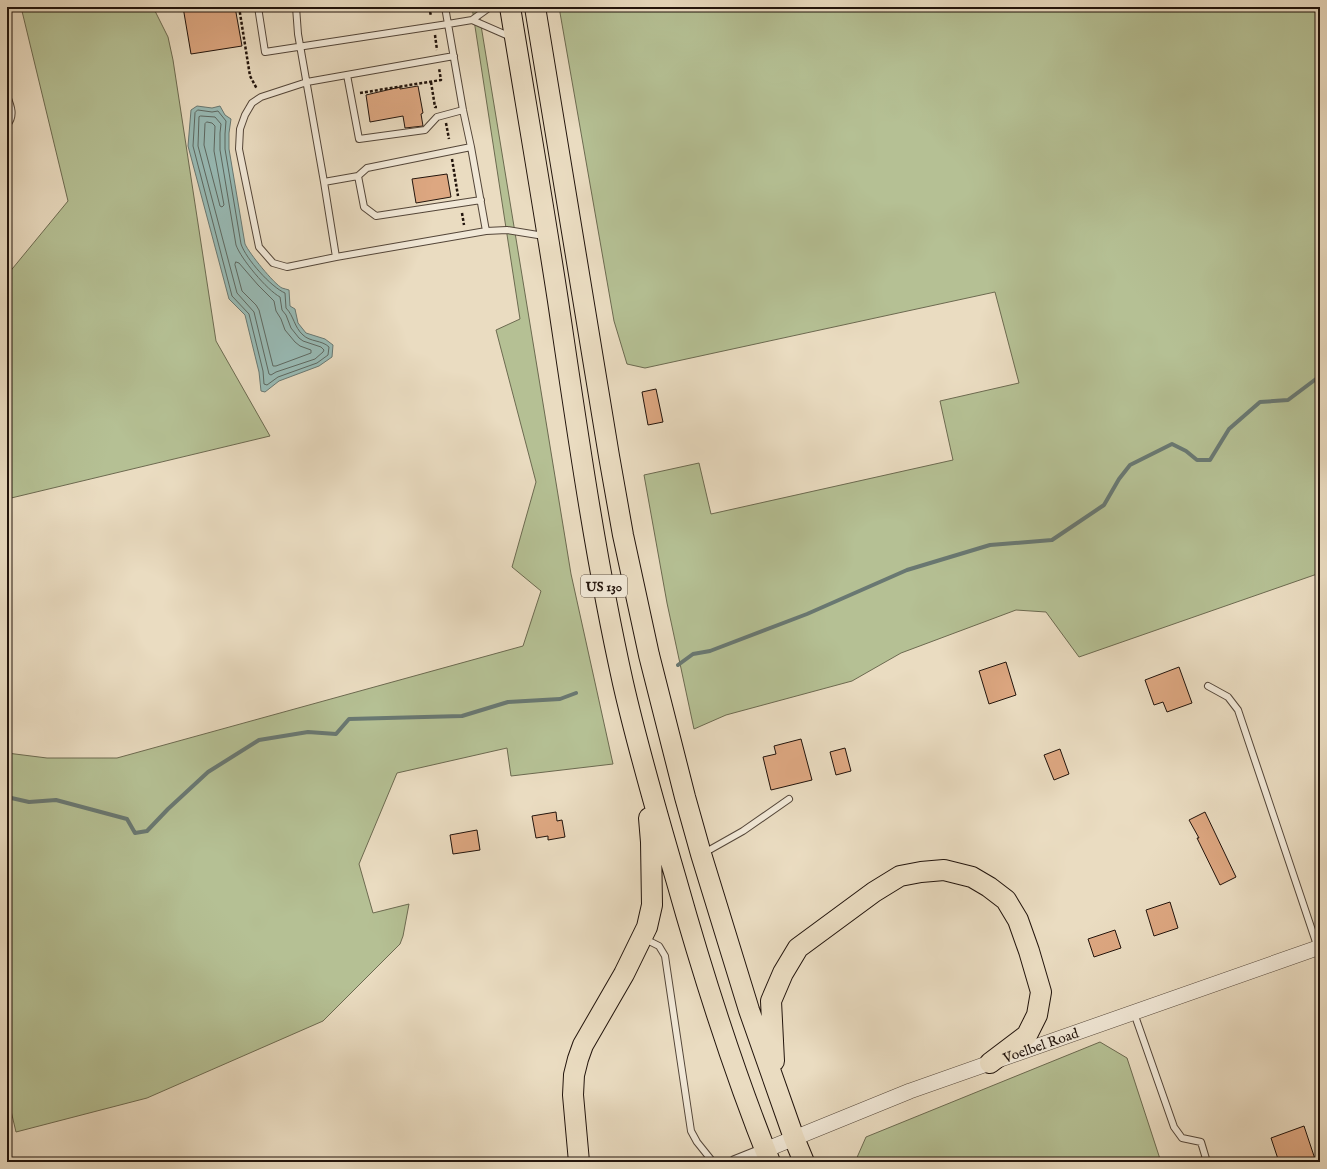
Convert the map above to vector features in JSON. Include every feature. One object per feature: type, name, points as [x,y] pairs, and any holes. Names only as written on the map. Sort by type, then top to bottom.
[{"type":"highway","name":"US 130","points":[[510,7],[548,237],[586,490],[624,685],[659,822],[698,955],[730,1056],[767,1156]]},
{"type":"highway","name":"US 130","points":[[536,7],[609,456],[623,535],[649,655],[701,854],[749,1010],[794,1138],[804,1162]]},
{"type":"highway","points":[[579,1162],[573,1095],[574,1075],[578,1060],[590,1032],[643,938],[647,928],[652,905],[651,842],[642,757]]},
{"type":"highway","points":[[775,1081],[771,1001],[783,973],[798,948],[874,892],[900,876],[944,870],[972,878],[989,887],[1006,900],[1018,920],[1041,992],[1037,1015],[1027,1035],[990,1063]]},
{"type":"street","name":"Voelbel Road","points":[[767,1156],[794,1138],[910,1091],[1319,947]]},
{"type":"street","points":[[735,1162],[767,1156]]},
{"type":"lane","points":[[258,7],[265,52],[472,20],[490,7]]},
{"type":"lane","points":[[296,7],[300,46],[336,257]]},
{"type":"lane","points":[[445,7],[486,231]]},
{"type":"lane","points":[[472,20],[515,38]]},
{"type":"lane","points":[[454,56],[307,82],[261,97],[252,103],[245,115],[240,129],[239,149],[259,247],[273,263],[287,267],[486,231],[507,230],[548,237]]},
{"type":"lane","points":[[347,75],[359,139],[425,130],[437,117],[463,110]]},
{"type":"lane","points":[[7,96],[12,116],[7,125]]},
{"type":"lane","points":[[324,182],[358,176],[367,168],[471,146]]},
{"type":"lane","points":[[358,176],[364,207],[376,216],[481,200]]},
{"type":"lane","points":[[1208,686],[1228,697],[1238,710],[1319,947]]},
{"type":"lane","points":[[701,854],[744,831],[789,799]]},
{"type":"lane","points":[[643,938],[659,946],[665,956],[691,1131],[697,1142],[713,1162]]},
{"type":"lane","points":[[1134,1013],[1174,1127],[1182,1138],[1201,1142],[1207,1162]]},
{"type":"path","points":[[239,7],[250,76],[257,89]]},
{"type":"path","points":[[429,7],[431,16]]},
{"type":"path","points":[[435,35],[437,51]]},
{"type":"path","points":[[360,93],[441,80],[439,68]]},
{"type":"path","points":[[431,82],[435,107],[442,105]]},
{"type":"path","points":[[445,120],[448,140]]},
{"type":"path","points":[[452,157],[458,196]]},
{"type":"path","points":[[461,208],[464,227]]},
{"type":"green space","points":[[21,7],[153,7],[168,37],[173,60],[216,341],[270,436],[7,499],[7,273],[8,274],[68,201]]},
{"type":"green space","points":[[472,7],[478,7],[571,574],[613,764],[511,776],[507,748],[397,773],[359,864],[373,913],[409,904],[403,936],[400,944],[323,1021],[147,1098],[16,1132],[7,1094],[7,753],[47,758],[117,758],[523,646],[541,591],[512,567],[536,482],[496,330],[520,319]]},
{"type":"green space","points":[[559,7],[1320,7],[1320,573],[1079,657],[1046,612],[1016,610],[901,653],[852,681],[726,715],[694,729],[667,603],[644,475],[699,463],[711,514],[953,460],[940,401],[1019,383],[995,292],[645,368],[627,364],[614,321]]},
{"type":"green space","points":[[1100,1042],[1127,1058],[1161,1162],[855,1162],[866,1137]]},
{"type":"water","points":[[197,106],[212,108],[220,106],[225,115],[231,119],[229,149],[245,244],[247,248],[273,281],[282,288],[289,290],[290,306],[295,309],[298,323],[306,333],[325,339],[333,345],[332,357],[319,366],[279,381],[265,392],[261,391],[259,372],[245,315],[229,299],[188,146],[191,110]]},
{"type":"building","points":[[183,7],[235,7],[242,46],[191,54]]},
{"type":"building","points":[[418,86],[423,113],[421,114],[423,126],[405,128],[403,116],[370,122],[366,95],[400,87],[400,89]]},
{"type":"building","points":[[447,174],[451,197],[416,203],[412,179]]},
{"type":"building","points":[[656,389],[663,422],[648,425],[642,392]]},
{"type":"building","points":[[1006,662],[1016,695],[989,704],[979,671]]},
{"type":"building","points":[[1179,667],[1192,703],[1167,712],[1163,702],[1154,705],[1145,680]]},
{"type":"building","points":[[801,739],[812,780],[771,790],[763,757],[776,754],[774,746]]},
{"type":"building","points":[[845,748],[851,771],[836,775],[830,752]]},
{"type":"building","points":[[1060,749],[1069,774],[1054,780],[1044,755]]},
{"type":"building","points":[[556,812],[557,821],[562,820],[565,837],[548,840],[548,836],[536,838],[532,816]]},
{"type":"building","points":[[1205,812],[1236,877],[1220,885],[1197,838],[1199,838],[1189,820]]},
{"type":"building","points":[[477,830],[480,850],[453,854],[450,835]]},
{"type":"building","points":[[1170,902],[1178,928],[1154,936],[1146,910]]},
{"type":"building","points":[[1115,930],[1121,948],[1094,957],[1088,939]]},
{"type":"building","points":[[1304,1126],[1316,1162],[1279,1162],[1271,1138]]},
{"type":"waterway","points":[[678,665],[693,654],[710,651],[807,614],[907,570],[990,545],[1052,540],[1104,505],[1119,479],[1130,465],[1172,444],[1186,451],[1197,460],[1210,460],[1229,429],[1260,402],[1288,400],[1320,376]]},
{"type":"waterway","points":[[7,797],[29,802],[56,800],[127,819],[135,833],[147,831],[168,809],[208,772],[259,740],[308,732],[336,734],[349,719],[462,716],[508,702],[560,699],[576,693]]}]
